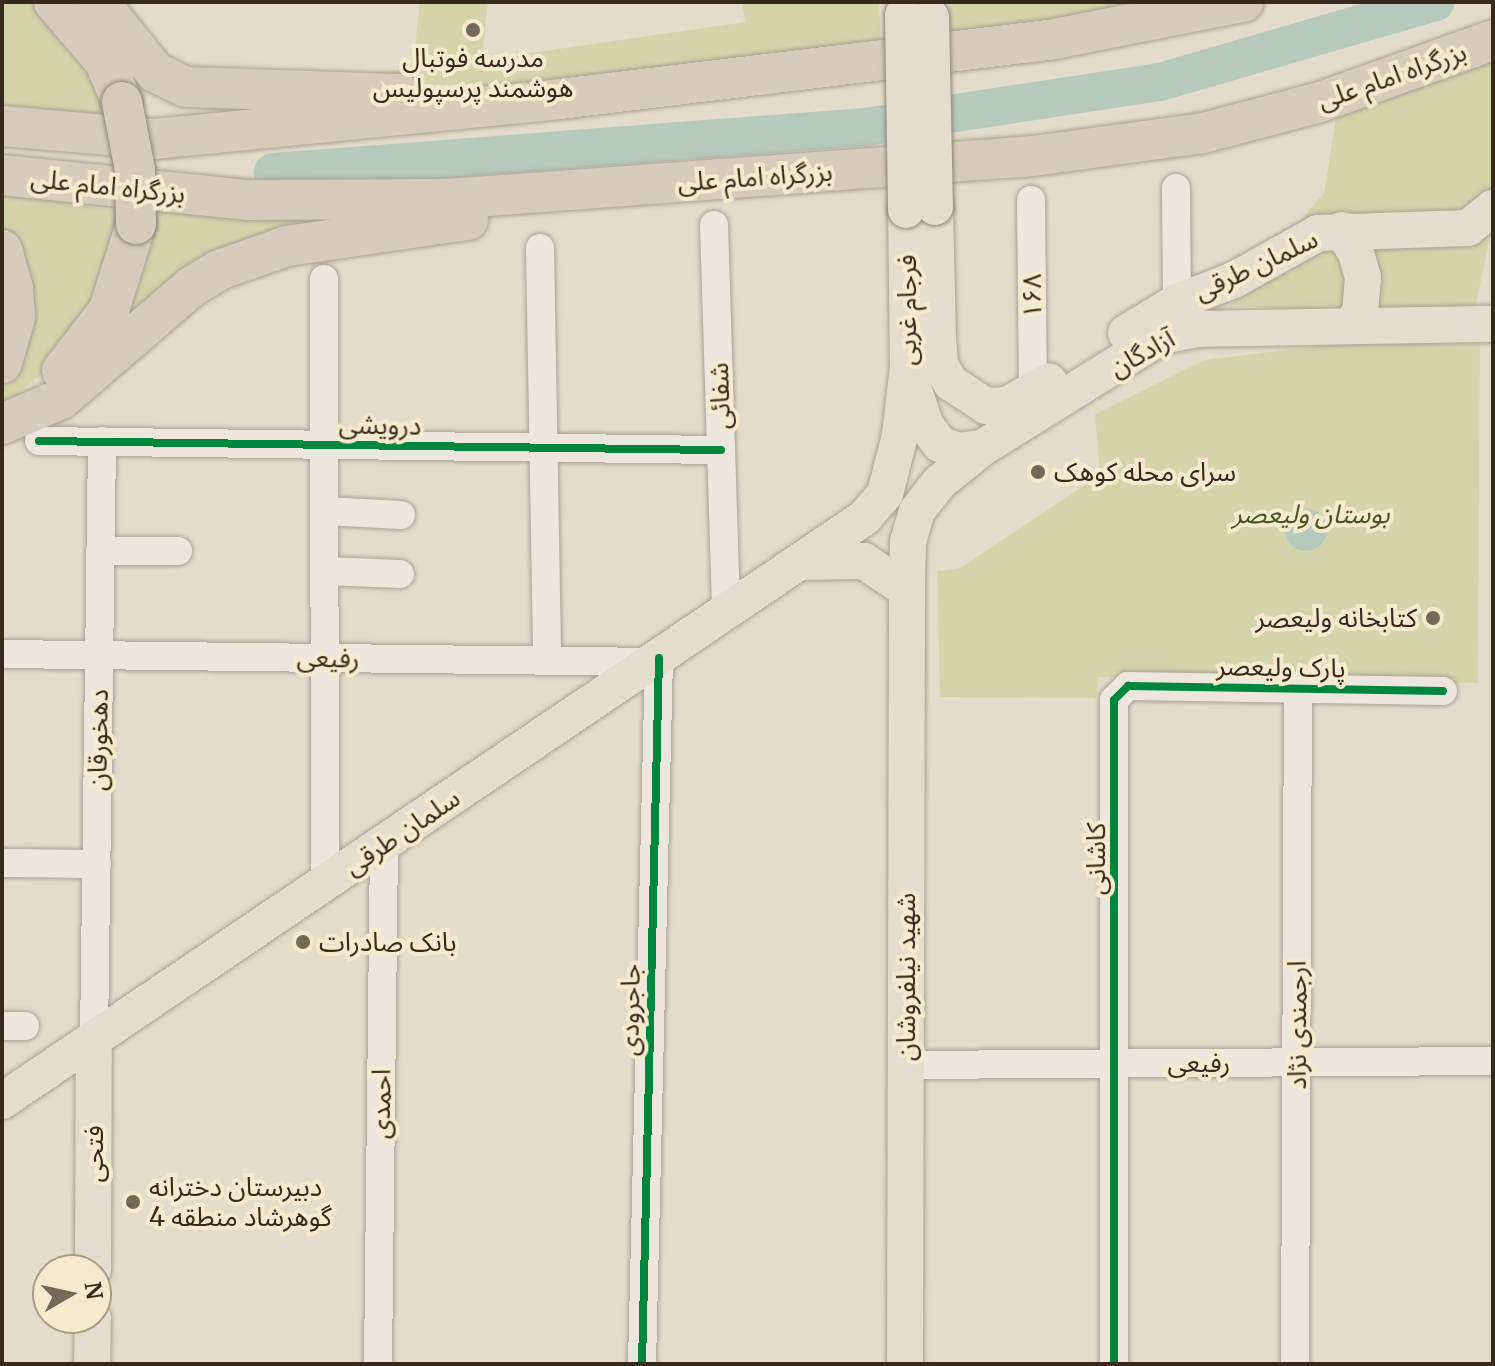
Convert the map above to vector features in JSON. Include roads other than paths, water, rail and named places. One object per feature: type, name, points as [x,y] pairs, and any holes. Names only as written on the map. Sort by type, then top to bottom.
[{"type":"highway","points":[[2,424],[72,362],[94,335],[120,282],[136,224],[135,170],[122,102],[98,52],[54,2]]},
{"type":"highway","points":[[99,2],[155,72],[186,87],[560,99]]},
{"type":"highway","name":"بزرگراه امام علی","points":[[2,126],[154,139],[560,99],[1054,39],[1243,2]]},
{"type":"highway","name":"بزرگراه امام علی","points":[[2,175],[247,200],[449,199],[1033,156],[1203,133],[1320,102],[1493,40]]},
{"type":"highway","points":[[2,424],[61,399],[191,287],[250,257],[316,241],[506,215],[655,185]]},
{"type":"highway","points":[[2,250],[13,288],[15,317],[2,363]]},
{"type":"main road","name":"فرجام غربی","points":[[802,562],[864,518],[885,494],[900,435],[920,208],[918,9]]},
{"type":"main road","name":"فرجام غربی","points":[[920,208],[940,365],[951,383]]},
{"type":"main road","name":"سلمان طرقی","points":[[951,383],[986,406],[1007,405],[1177,302],[1234,280],[1318,233],[1468,228],[1493,208]]},
{"type":"main road","points":[[1342,230],[1356,253],[1363,278],[1360,313],[1349,326]]},
{"type":"main road","name":"آزادگان","points":[[907,590],[908,542],[917,511],[940,482],[982,448],[1162,336],[1198,329],[1493,324]]},
{"type":"main road","points":[[908,367],[926,426],[940,444],[957,451],[982,448]]},
{"type":"main road","points":[[802,562],[864,561],[907,590]]},
{"type":"main road","name":"سلمان طرقی","points":[[2,1101],[802,562]]},
{"type":"main road","name":"شهید نیلفروشان","points":[[905,1364],[907,590]]},
{"type":"main road","name":"فتحی","points":[[93,1254],[94,1038]]},
{"type":"main road","points":[[92,1364],[93,1334]]},
{"type":"street","points":[[1176,188],[1177,302]]},
{"type":"street","name":"۱۶۸","points":[[1031,200],[1033,391]]},
{"type":"street","name":"شفائی","points":[[714,225],[726,614]]},
{"type":"street","points":[[540,248],[547,661]]},
{"type":"street","points":[[324,279],[325,884]]},
{"type":"street","name":"درویشی","points":[[39,441],[721,450]]},
{"type":"street","name":"دهخورقان","points":[[94,1038],[102,441]]},
{"type":"street","points":[[325,511],[401,515]]},
{"type":"street","points":[[100,551],[178,551]]},
{"type":"street","points":[[325,571],[400,574]]},
{"type":"street","name":"رفیعی","points":[[2,654],[657,660]]},
{"type":"street","name":"جاجرودی","points":[[642,1364],[657,660]]},
{"type":"street","name":"پارک ولیعصر","points":[[1119,691],[1128,686],[1298,686],[1443,691]]},
{"type":"street","name":"ارجمندی نژاد","points":[[1295,1364],[1298,686]]},
{"type":"street","name":"کاشانی","points":[[1114,1364],[1117,1064],[1114,700],[1119,691]]},
{"type":"street","name":"احمدی","points":[[378,1364],[384,844]]},
{"type":"street","points":[[2,863],[97,864]]},
{"type":"street","name":"رفیعی","points":[[906,1065],[1493,1061]]},
{"type":"waterway","points":[[273,172],[865,127],[1160,82],[1436,2]]},
{"type":"place","name":"مدرسه فوتبال هوشمند پرسپولیس","points":[[473,30]]},
{"type":"place","name":"سرای محله کوهک","points":[[1038,472]]},
{"type":"place","name":"کتابخانه ولیعصر","points":[[1433,618]]},
{"type":"place","name":"بانک صادرات","points":[[303,942]]},
{"type":"place","name":"دبیرستان دخترانه گوهرشاد منطقه 4","points":[[133,1202]]},
{"type":"park label","name":"بوستان ولیعصر","points":[[1311,514]]}]
